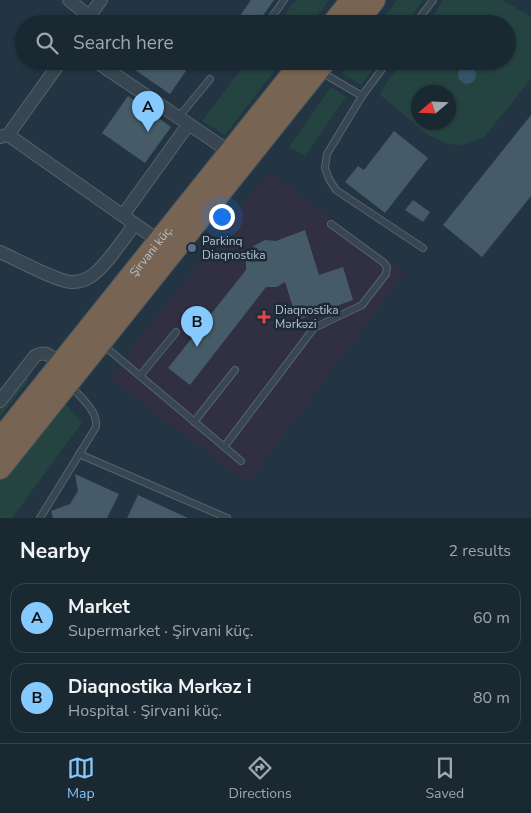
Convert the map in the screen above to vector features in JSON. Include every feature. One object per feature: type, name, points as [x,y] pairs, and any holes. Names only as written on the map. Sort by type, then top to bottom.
[{"type":"highway","points":[[340,15],[352,0]]},
{"type":"highway","points":[[362,15],[374,0]]},
{"type":"highway","name":"Şirvani küç.","points":[[0,440],[64,373],[159,241],[230,152],[309,70]]},
{"type":"highway","points":[[0,468],[64,373],[99,342],[310,70]]},
{"type":"street","points":[[70,0],[83,15]]},
{"type":"street","points":[[90,15],[101,0]]},
{"type":"street","points":[[53,70],[4,136],[159,241]]},
{"type":"street","points":[[108,70],[230,152]]},
{"type":"street","points":[[123,215],[183,121]]},
{"type":"street","points":[[0,252],[59,278],[71,282],[80,281],[89,278],[98,271],[135,224]]},
{"type":"street","points":[[0,400],[35,356],[40,353],[46,353],[64,373]]},
{"type":"lane","points":[[273,15],[284,0]]},
{"type":"lane","points":[[422,15],[433,0]]},
{"type":"lane","points":[[324,70],[362,96]]},
{"type":"lane","points":[[381,70],[362,96],[326,154],[325,168],[336,190],[423,248]]},
{"type":"lane","points":[[183,121],[210,79]]},
{"type":"lane","points":[[224,447],[314,328],[362,305],[386,274],[387,267],[383,262],[331,224]]},
{"type":"lane","points":[[140,376],[176,332]]},
{"type":"lane","points":[[99,342],[241,461]]},
{"type":"lane","points":[[194,422],[235,370]]},
{"type":"lane","points":[[40,518],[96,427],[96,420],[92,410],[64,373]]},
{"type":"lane","points":[[79,454],[227,518]]},
{"type":"shaded area","points":[[459,70],[476,71],[476,79],[471,84],[463,84],[458,79]]},
{"type":"shaded area","name":"Diaqnostika Mərkəzi","points":[[269,172],[405,272],[248,483],[109,379]]},
{"type":"green space","points":[[296,0],[329,0],[318,15],[284,15]]},
{"type":"green space","points":[[397,0],[423,0],[412,15],[386,15]]},
{"type":"green space","points":[[443,0],[503,0],[531,17],[531,79],[485,136],[463,145],[448,144],[428,135],[422,130],[456,130],[456,85],[411,85],[411,121],[379,94],[396,70],[516,70],[516,15],[433,15]]},
{"type":"green space","points":[[241,70],[275,70],[225,135],[202,121]]},
{"type":"green space","points":[[344,70],[372,70],[361,85],[342,73]]},
{"type":"green space","points":[[331,87],[346,97],[305,156],[289,147]]},
{"type":"green space","points":[[23,376],[29,380],[0,417],[0,403]]},
{"type":"green space","points":[[62,400],[82,423],[12,518],[0,518],[0,482]]},
{"type":"building","points":[[251,0],[274,0],[263,15],[240,15]]},
{"type":"building","points":[[135,70],[187,70],[170,94]]},
{"type":"building","points":[[128,96],[171,127],[145,163],[102,133]]},
{"type":"building","points":[[531,115],[531,196],[482,257],[443,225]]},
{"type":"building","points":[[394,131],[428,158],[385,213],[345,182],[358,166],[364,170]]},
{"type":"building","points":[[413,200],[430,212],[423,222],[405,210]]},
{"type":"building","points":[[305,230],[319,275],[343,267],[353,300],[297,320],[285,282],[277,287],[266,287],[190,385],[168,368],[246,270],[248,252],[255,245],[265,240],[276,241]]},
{"type":"building","points":[[75,474],[119,494],[107,518],[53,518],[51,511],[70,504],[78,491]]},
{"type":"building","points":[[138,495],[188,518],[127,518]]},
{"type":"place","name":"Market","points":[[148,132]]},
{"type":"place","name":"Parkinq Diaqnostika","points":[[192,248]]},
{"type":"place","name":"Diaqnostika Mərkəzi","points":[[264,317]]},
{"type":"place","name":"Diaqnostika Mərkəz i","points":[[197,347]]}]
